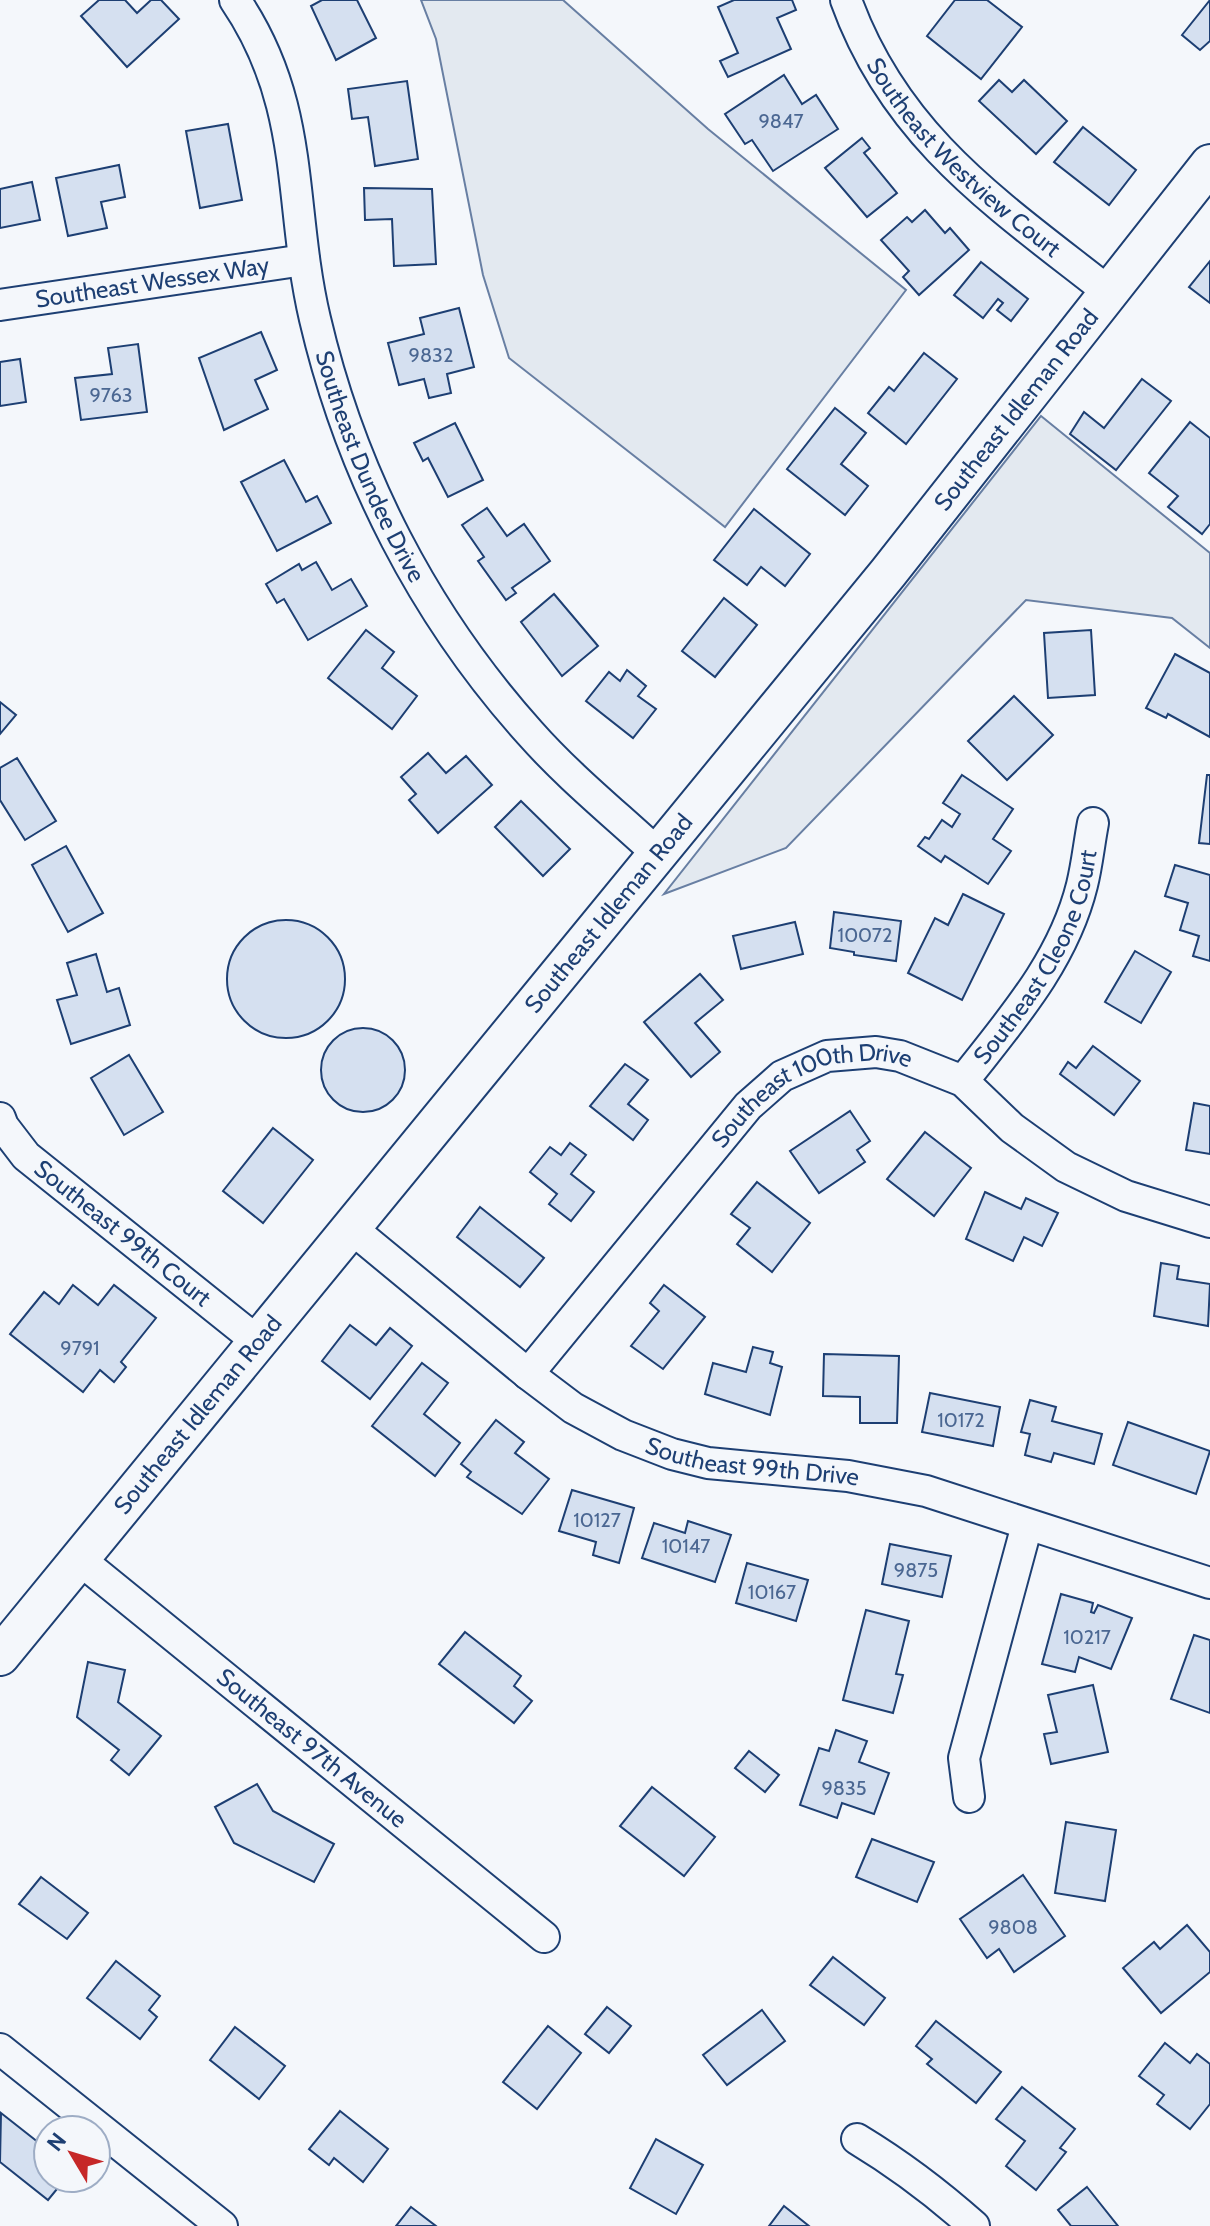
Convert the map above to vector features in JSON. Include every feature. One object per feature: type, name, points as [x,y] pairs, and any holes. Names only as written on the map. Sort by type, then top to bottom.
[{"type":"main road","name":"Southeast Idleman Road","points":[[0,1656],[888,573],[1210,164]]},
{"type":"street","name":"Southeast Dundee Drive","points":[[235,0],[258,39],[284,108],[299,202],[304,260],[315,318],[348,431],[373,496],[410,567],[468,654],[530,733],[658,854]]},
{"type":"street","name":"Southeast Westview Court","points":[[846,0],[877,71],[945,159],[1110,293]]},
{"type":"street","name":"Southeast Wessex Way","points":[[0,305],[304,260]]},
{"type":"street","name":"Southeast Cleone Court","points":[[963,1081],[1032,994],[1051,961],[1068,927],[1082,886],[1093,823]]},
{"type":"street","name":"Southeast 100th Drive","points":[[528,1374],[748,1106],[782,1076],[827,1056],[876,1052],[912,1060],[963,1081],[1012,1128],[1066,1167],[1126,1196],[1210,1222]]},
{"type":"street","name":"Southeast 99th Court","points":[[0,1118],[26,1156],[257,1341]]},
{"type":"street","name":"Southeast 99th Drive","points":[[351,1228],[573,1408],[610,1428],[672,1454],[708,1463],[848,1476],[926,1491],[1210,1583]]},
{"type":"street","points":[[969,1797],[964,1758],[1027,1525]]},
{"type":"street","name":"Southeast 97th Avenue","points":[[79,1559],[544,1937]]},
{"type":"street","points":[[0,2049],[222,2226]]},
{"type":"street","points":[[857,2139],[898,2163],[936,2191],[974,2226]]},
{"type":"shaded area","points":[[421,0],[563,0],[708,129],[906,290],[725,527],[509,358],[483,275],[436,39]]},
{"type":"shaded area","points":[[1041,416],[1210,553],[1210,648],[1172,618],[1026,600],[786,848],[664,894]]},
{"type":"building","points":[[99,0],[125,0],[137,13],[151,0],[161,0],[179,19],[127,67],[81,16]]},
{"type":"building","points":[[322,0],[357,0],[376,38],[336,60],[311,6]]},
{"type":"building","points":[[734,0],[792,0],[796,10],[777,18],[791,49],[728,77],[720,61],[738,53],[718,7]]},
{"type":"building","points":[[955,0],[987,0],[1022,27],[981,79],[927,36]]},
{"type":"building","points":[[1210,0],[1210,41],[1200,50],[1182,35]]},
{"type":"building","points":[[784,75],[802,104],[816,95],[838,129],[773,171],[752,140],[745,144],[725,114]]},
{"type":"building","points":[[999,80],[1012,92],[1024,80],[1067,121],[1036,154],[979,101]]},
{"type":"building","points":[[407,81],[418,159],[375,166],[368,117],[352,119],[348,89]]},
{"type":"building","points":[[228,124],[242,200],[200,208],[186,131]]},
{"type":"building","points":[[1083,127],[1136,170],[1109,205],[1054,162]]},
{"type":"building","points":[[862,138],[870,148],[864,153],[897,193],[867,217],[825,168]]},
{"type":"building","points":[[119,165],[125,197],[101,202],[107,228],[68,236],[56,178]]},
{"type":"building","points":[[32,182],[40,220],[0,228],[0,189]]},
{"type":"building","points":[[364,188],[432,189],[436,264],[394,266],[392,219],[365,220]]},
{"type":"building","points":[[925,210],[945,233],[950,228],[969,250],[919,295],[903,277],[909,271],[881,240],[907,217],[912,222]]},
{"type":"building","points":[[1210,261],[1210,303],[1189,287]]},
{"type":"building","points":[[981,262],[1028,299],[1011,321],[997,310],[1003,303],[998,299],[983,318],[954,295]]},
{"type":"building","points":[[459,308],[474,367],[447,374],[451,393],[429,398],[424,379],[399,385],[388,343],[424,334],[420,318]]},
{"type":"building","points":[[261,332],[277,370],[255,380],[268,409],[224,430],[199,358]]},
{"type":"building","points":[[138,344],[147,412],[81,420],[75,378],[112,374],[108,348]]},
{"type":"building","points":[[924,353],[957,379],[906,444],[868,413],[889,387],[894,391]]},
{"type":"building","points":[[20,359],[26,402],[0,406],[0,362]]},
{"type":"building","points":[[1142,379],[1171,401],[1116,470],[1070,434],[1084,412],[1104,428]]},
{"type":"building","points":[[835,408],[866,433],[841,464],[868,486],[845,515],[787,469]]},
{"type":"building","points":[[1190,422],[1210,438],[1210,524],[1202,534],[1168,507],[1178,496],[1149,473]]},
{"type":"building","points":[[455,423],[483,480],[448,497],[428,458],[423,461],[414,443]]},
{"type":"building","points":[[284,460],[306,502],[317,496],[331,523],[277,551],[241,482]]},
{"type":"building","points":[[487,508],[507,536],[524,524],[550,561],[512,588],[516,593],[506,600],[478,561],[484,557],[462,525]]},
{"type":"building","points":[[754,509],[810,554],[785,586],[761,567],[747,585],[714,560]]},
{"type":"building","points":[[316,562],[332,590],[351,579],[367,606],[308,640],[284,599],[277,603],[266,584],[299,564],[302,570]]},
{"type":"building","points":[[554,594],[598,646],[562,676],[521,622]]},
{"type":"building","points":[[724,598],[757,625],[715,677],[682,651]]},
{"type":"building","points":[[366,630],[394,652],[382,668],[417,696],[392,729],[328,678]]},
{"type":"building","points":[[1091,630],[1095,695],[1048,698],[1044,633]]},
{"type":"building","points":[[1175,654],[1210,673],[1210,737],[1168,714],[1166,718],[1146,708]]},
{"type":"building","points":[[627,670],[646,686],[638,696],[656,709],[633,738],[586,701],[609,672],[620,681]]},
{"type":"building","points":[[1014,696],[1053,735],[1007,780],[968,741]]},
{"type":"building","points":[[0,702],[16,715],[0,734]]},
{"type":"building","points":[[428,753],[446,773],[466,756],[492,785],[438,833],[409,800],[416,794],[401,777]]},
{"type":"building","points":[[17,758],[56,821],[25,840],[0,800],[0,768]]},
{"type":"building","points":[[962,775],[1013,809],[993,839],[1011,851],[988,884],[945,856],[941,862],[918,846],[925,837],[929,839],[942,820],[952,827],[960,814],[943,803]]},
{"type":"building","points":[[1207,775],[1210,775],[1210,844],[1199,843]]},
{"type":"building","points":[[521,801],[570,849],[543,876],[495,827]]},
{"type":"building","points":[[66,846],[103,913],[68,932],[32,865]]},
{"type":"building","points":[[1175,865],[1210,875],[1210,961],[1193,956],[1199,936],[1180,930],[1188,903],[1165,896]]},
{"type":"building","points":[[963,894],[1004,914],[962,1000],[908,973],[935,918],[948,925]]},
{"type":"building","points":[[834,912],[901,921],[896,961],[830,948]]},
{"type":"building","points":[[286,920],[308,925],[328,937],[340,957],[345,979],[340,1001],[328,1021],[308,1033],[286,1038],[264,1033],[244,1021],[232,1001],[227,979],[232,957],[244,937],[264,925]]},
{"type":"building","points":[[795,922],[803,954],[741,969],[733,936]]},
{"type":"building","points":[[1135,951],[1171,972],[1141,1023],[1105,1002]]},
{"type":"building","points":[[96,954],[107,992],[119,988],[130,1025],[71,1044],[57,1000],[77,995],[67,963]]},
{"type":"building","points":[[700,974],[723,1000],[695,1023],[720,1052],[691,1077],[644,1022]]},
{"type":"building","points":[[355,1028],[371,1028],[387,1035],[398,1046],[405,1070],[402,1086],[393,1100],[371,1112],[355,1112],[339,1105],[328,1094],[321,1078],[321,1062],[328,1046],[339,1035]]},
{"type":"building","points":[[1093,1046],[1140,1081],[1114,1115],[1060,1074],[1068,1062],[1076,1068]]},
{"type":"building","points":[[129,1055],[163,1112],[124,1135],[91,1078]]},
{"type":"building","points":[[625,1064],[648,1080],[628,1104],[648,1120],[633,1140],[590,1106]]},
{"type":"building","points":[[1194,1103],[1210,1106],[1210,1154],[1186,1150]]},
{"type":"building","points":[[850,1111],[870,1141],[857,1150],[865,1162],[819,1193],[790,1151]]},
{"type":"building","points":[[273,1128],[313,1160],[263,1223],[223,1191]]},
{"type":"building","points":[[925,1132],[971,1168],[934,1216],[887,1179]]},
{"type":"building","points":[[570,1143],[586,1155],[571,1174],[594,1192],[571,1221],[549,1204],[557,1194],[530,1172],[550,1147],[561,1155]]},
{"type":"building","points":[[757,1182],[810,1223],[772,1272],[737,1244],[750,1228],[731,1214]]},
{"type":"building","points":[[985,1192],[1021,1209],[1026,1198],[1058,1213],[1042,1246],[1024,1237],[1013,1261],[966,1239]]},
{"type":"building","points":[[480,1207],[544,1258],[520,1287],[457,1237]]},
{"type":"building","points":[[1161,1263],[1179,1266],[1177,1279],[1210,1284],[1208,1326],[1154,1316]]},
{"type":"building","points":[[73,1285],[98,1305],[114,1285],[156,1318],[121,1362],[126,1367],[114,1382],[100,1370],[83,1392],[10,1334],[44,1292],[59,1304]]},
{"type":"building","points":[[664,1285],[705,1317],[663,1369],[631,1346],[659,1311],[650,1303]]},
{"type":"building","points":[[350,1325],[376,1345],[390,1328],[412,1346],[370,1399],[322,1361]]},
{"type":"building","points":[[753,1347],[773,1352],[770,1363],[782,1367],[770,1415],[705,1394],[713,1363],[746,1372]]},
{"type":"building","points":[[824,1354],[899,1356],[897,1423],[860,1423],[860,1397],[823,1396]]},
{"type":"building","points":[[422,1363],[448,1383],[424,1414],[460,1443],[435,1476],[372,1426]]},
{"type":"building","points":[[930,1393],[1000,1407],[993,1446],[922,1432]]},
{"type":"building","points":[[1030,1400],[1056,1407],[1052,1421],[1102,1434],[1094,1464],[1054,1453],[1051,1462],[1025,1455],[1030,1434],[1021,1432]]},
{"type":"building","points":[[496,1420],[524,1442],[515,1453],[549,1479],[522,1514],[467,1477],[471,1472],[461,1464]]},
{"type":"building","points":[[1128,1422],[1210,1451],[1196,1494],[1113,1465]]},
{"type":"building","points":[[572,1490],[634,1508],[619,1563],[593,1555],[596,1542],[559,1531]]},
{"type":"building","points":[[688,1521],[731,1535],[715,1582],[642,1558],[654,1523],[685,1533]]},
{"type":"building","points":[[890,1544],[951,1556],[942,1597],[882,1584]]},
{"type":"building","points":[[747,1563],[808,1580],[796,1621],[736,1603]]},
{"type":"building","points":[[1061,1594],[1093,1603],[1091,1612],[1094,1613],[1098,1605],[1132,1618],[1111,1669],[1079,1657],[1075,1672],[1042,1664]]},
{"type":"building","points":[[866,1610],[909,1621],[896,1674],[903,1675],[893,1713],[843,1700]]},
{"type":"building","points":[[465,1632],[521,1676],[514,1686],[532,1701],[514,1723],[439,1664]]},
{"type":"building","points":[[1194,1635],[1210,1640],[1210,1713],[1171,1699]]},
{"type":"building","points":[[88,1662],[125,1670],[118,1702],[161,1736],[129,1775],[111,1760],[119,1750],[77,1717]]},
{"type":"building","points":[[1093,1685],[1108,1752],[1051,1764],[1044,1734],[1057,1732],[1048,1695]]},
{"type":"building","points":[[836,1730],[867,1741],[859,1762],[889,1773],[874,1814],[842,1803],[837,1818],[800,1805],[819,1748],[829,1751]]},
{"type":"building","points":[[749,1751],[779,1775],[765,1792],[735,1768]]},
{"type":"building","points":[[257,1784],[273,1811],[334,1844],[314,1882],[234,1843],[215,1807]]},
{"type":"building","points":[[652,1787],[715,1837],[684,1876],[620,1826]]},
{"type":"building","points":[[1066,1822],[1116,1830],[1105,1901],[1055,1893]]},
{"type":"building","points":[[872,1839],[934,1862],[917,1902],[856,1877]]},
{"type":"building","points":[[1023,1875],[1065,1936],[1014,1972],[999,1949],[987,1958],[960,1919]]},
{"type":"building","points":[[41,1877],[88,1913],[67,1939],[19,1904]]},
{"type":"building","points":[[1187,1925],[1210,1952],[1210,1972],[1161,2013],[1123,1968],[1154,1942],[1160,1949]]},
{"type":"building","points":[[833,1957],[885,1998],[864,2025],[810,1985]]},
{"type":"building","points":[[116,1961],[160,1996],[149,2010],[157,2017],[140,2039],[87,1998]]},
{"type":"building","points":[[607,2007],[631,2026],[609,2053],[585,2034]]},
{"type":"building","points":[[762,2010],[785,2041],[727,2085],[703,2055]]},
{"type":"building","points":[[936,2021],[1001,2072],[976,2103],[927,2064],[932,2059],[916,2046]]},
{"type":"building","points":[[548,2026],[581,2053],[537,2109],[503,2082]]},
{"type":"building","points":[[235,2027],[285,2066],[259,2099],[210,2060]]},
{"type":"building","points":[[1165,2043],[1190,2063],[1197,2054],[1210,2064],[1210,2104],[1190,2129],[1157,2104],[1164,2095],[1139,2076]]},
{"type":"building","points":[[1022,2087],[1075,2129],[1060,2148],[1066,2152],[1036,2190],[1006,2166],[1025,2141],[996,2119]]},
{"type":"building","points":[[340,2111],[388,2149],[363,2182],[334,2158],[329,2165],[309,2149]]},
{"type":"building","points":[[1,2113],[32,2137],[32,2187],[0,2162]]},
{"type":"building","points":[[656,2139],[703,2165],[676,2214],[630,2188]]},
{"type":"building","points":[[1087,2187],[1118,2226],[1071,2226],[1058,2210]]},
{"type":"building","points":[[784,2206],[809,2226],[769,2226]]},
{"type":"building","points":[[411,2207],[436,2226],[396,2226]]}]
